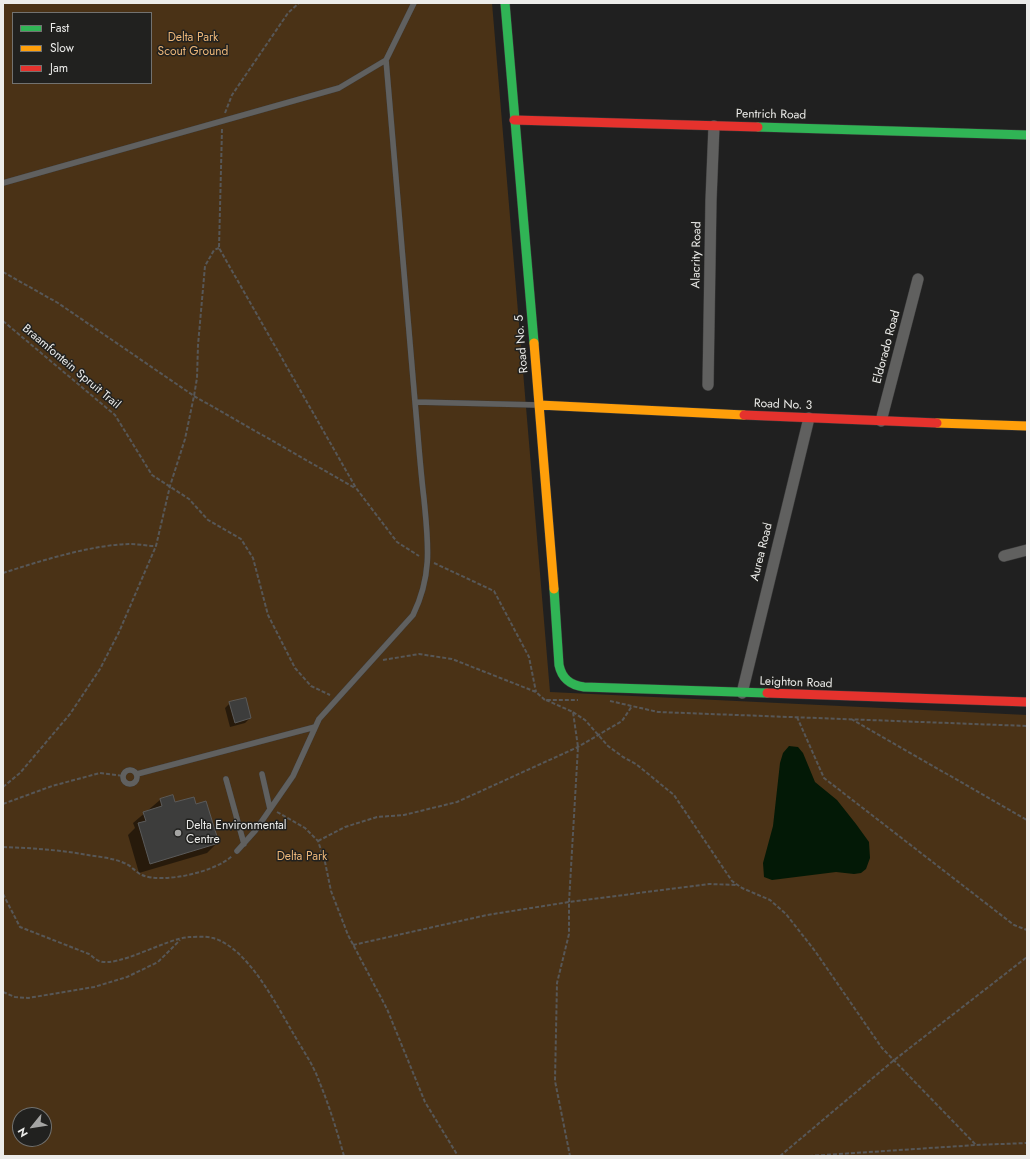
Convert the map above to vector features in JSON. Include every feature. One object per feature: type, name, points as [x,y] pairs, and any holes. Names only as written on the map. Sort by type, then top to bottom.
[{"type":"street","name":"Road No. 5","points":[[505,3],[560,670],[566,681]]},
{"type":"street","name":"Pentrich Road","points":[[514,120],[1027,135]]},
{"type":"street","name":"Alacrity Road","points":[[708,384],[711,200],[714,126]]},
{"type":"street","name":"Eldorado Road","points":[[881,421],[918,279]]},
{"type":"street","name":"Road No. 3","points":[[539,404],[809,418],[1027,426]]},
{"type":"street","name":"Aurea Road","points":[[742,693],[809,418]]},
{"type":"street","points":[[1004,556],[1027,550]]},
{"type":"street","name":"Leighton Road","points":[[566,681],[572,686],[584,687],[1027,702]]},
{"type":"lane","points":[[237,851],[270,809],[298,767],[319,719],[339,699],[413,615],[423,594],[427,561],[428,522],[415,402],[386,60],[414,3]]},
{"type":"lane","points":[[3,183],[338,88],[386,60]]},
{"type":"lane","points":[[415,402],[539,404]]},
{"type":"lane","points":[[137,774],[315,727]]},
{"type":"lane","points":[[129,769],[134,770],[137,774],[136,781],[132,784],[126,782],[123,776],[125,771],[129,769]]},
{"type":"lane","points":[[262,774],[270,809]]},
{"type":"lane","points":[[226,779],[244,844]]},
{"type":"path","points":[[299,3],[288,13],[232,95],[222,121],[219,248],[356,488],[397,542],[427,561],[450,569],[494,591],[529,657],[536,692]]},
{"type":"path","points":[[3,787],[20,773],[70,714],[100,670],[120,632],[156,546],[170,486],[185,439],[194,396],[197,378],[198,345],[205,266],[214,250],[219,248]]},
{"type":"path","points":[[3,272],[58,303],[194,396],[356,488]]},
{"type":"path","name":"Braamfontein Spruit Trail","points":[[3,321],[116,415],[152,475],[189,499],[208,520],[241,539],[253,558],[268,615],[294,668],[311,686],[339,699]]},
{"type":"path","points":[[3,572],[106,546],[130,544],[156,546]]},
{"type":"path","points":[[545,700],[573,712],[585,720],[597,735],[623,757],[636,764],[674,795],[732,881],[739,886],[770,900],[786,914],[893,1061],[976,1145]]},
{"type":"path","points":[[318,841],[345,827],[377,817],[404,815],[457,802],[578,747],[622,721],[632,706]]},
{"type":"path","points":[[570,1156],[555,1080],[557,983],[569,934],[569,902],[578,747],[573,712]]},
{"type":"path","points":[[797,717],[824,778],[1014,925],[1027,930]]},
{"type":"path","points":[[851,719],[1027,820]]},
{"type":"path","points":[[3,804],[52,786],[100,774],[123,776]]},
{"type":"path","points":[[270,809],[305,828],[318,841],[325,862],[331,891],[353,945],[387,1009],[425,1102],[458,1156]]},
{"type":"path","points":[[3,847],[31,848],[88,855],[125,863],[142,875],[162,878],[183,876],[206,869],[230,858],[237,851]]},
{"type":"path","points":[[353,945],[486,915],[569,902],[709,884],[739,886]]},
{"type":"path","points":[[3,894],[20,927],[89,954],[99,961],[112,962],[180,939],[213,938],[232,948],[250,966],[267,988],[319,1080],[344,1156]]},
{"type":"path","points":[[3,992],[15,997],[28,998],[94,987],[127,977],[158,962],[180,939]]},
{"type":"path","points":[[780,1156],[893,1061],[1027,957]]},
{"type":"path","points":[[809,1156],[1027,1143]]},
{"type":"green space","name":"Delta Park","points":[[3,3],[492,3],[550,692],[1027,715],[1027,1156],[3,1156]]},
{"type":"shaded area","points":[[789,746],[798,747],[803,753],[815,782],[837,800],[869,842],[870,858],[866,869],[861,873],[854,874],[836,872],[772,880],[764,877],[763,863],[773,826],[780,763],[783,753]]},
{"type":"building","points":[[246,698],[251,718],[235,723],[229,702]]},
{"type":"building","name":"Delta Environmental Centre","points":[[173,795],[175,802],[194,797],[196,804],[206,801],[219,843],[150,864],[138,823],[146,821],[143,812],[162,806],[160,799]]},
{"type":"traffic: fast","points":[[505,3],[534,343]]},
{"type":"traffic: fast","points":[[758,127],[1027,135]]},
{"type":"traffic: fast","points":[[554,589],[560,670],[565,678],[575,685],[584,687],[767,693]]},
{"type":"traffic: slow","points":[[534,343],[554,589]]},
{"type":"traffic: slow","points":[[539,405],[744,415]]},
{"type":"traffic: slow","points":[[937,423],[1027,426]]},
{"type":"traffic: jam","points":[[514,120],[758,127]]},
{"type":"traffic: jam","points":[[744,415],[937,423]]},
{"type":"traffic: jam","points":[[767,693],[1027,702]]},
{"type":"place","name":"Delta Environmental Centre","points":[[178,833]]},
{"type":"park label","name":"Delta Park Scout Ground","points":[[193,45]]}]
